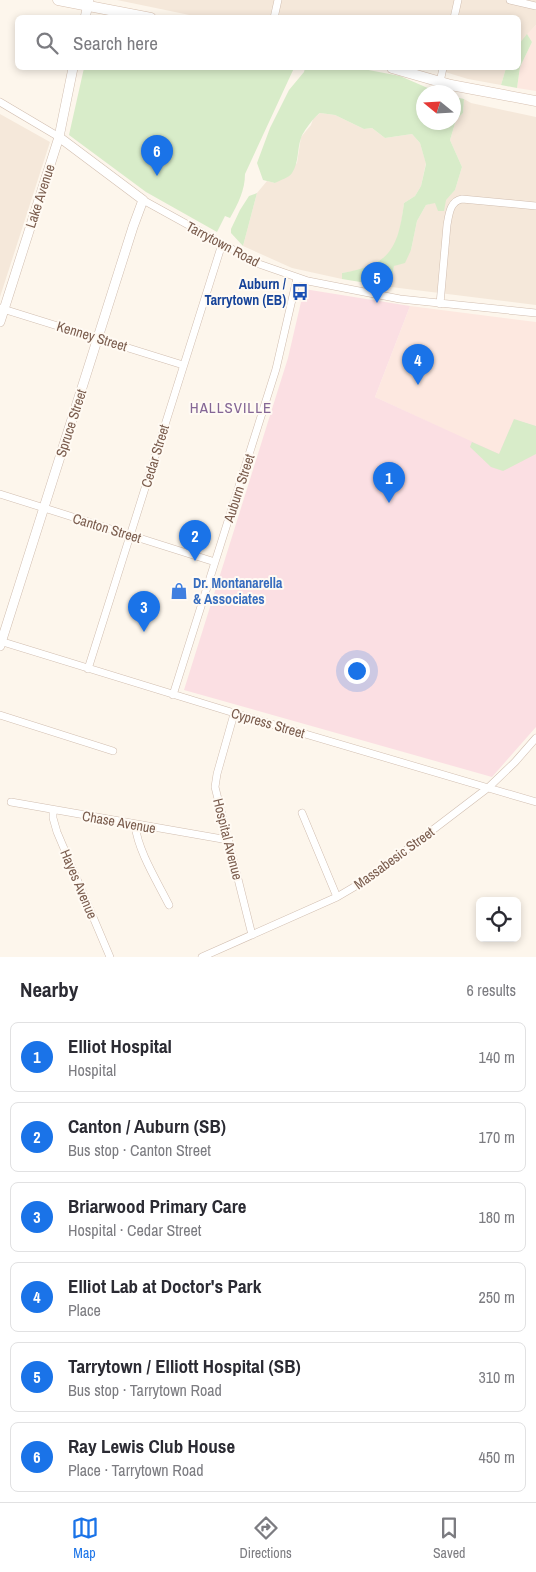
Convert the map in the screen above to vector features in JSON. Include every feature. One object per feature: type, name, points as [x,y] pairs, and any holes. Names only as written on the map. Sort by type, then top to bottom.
[{"type":"main road","points":[[58,0],[88,3],[138,15]]},
{"type":"main road","points":[[399,70],[440,82],[536,101]]},
{"type":"street","points":[[275,15],[278,0]]},
{"type":"street","points":[[455,15],[458,0]]},
{"type":"street","points":[[510,0],[536,6]]},
{"type":"street","name":"Lake Avenue","points":[[0,322],[2,308],[59,138],[73,70]]},
{"type":"street","points":[[440,82],[443,70]]},
{"type":"street","name":"Tarrytown Road","points":[[0,102],[59,138],[143,200],[259,264],[298,278],[400,299],[536,313]]},
{"type":"street","points":[[440,304],[447,225],[449,212],[454,203],[462,199],[536,206]]},
{"type":"street","name":"Spruce Street","points":[[0,643],[133,226],[143,200]]},
{"type":"street","name":"Cedar Street","points":[[88,669],[222,244]]},
{"type":"street","name":"Auburn Street","points":[[173,695],[276,369],[298,278]]},
{"type":"street","name":"Kenney Street","points":[[2,308],[184,365]]},
{"type":"street","name":"Canton Street","points":[[0,494],[215,562]]},
{"type":"street","name":"Cypress Street","points":[[0,643],[234,714],[536,802]]},
{"type":"street","name":"Hospital Avenue","points":[[234,714],[216,781],[216,792],[252,935]]},
{"type":"street","points":[[0,715],[113,751]]},
{"type":"street","name":"Massabesic Street","points":[[202,957],[337,897],[371,877],[489,787],[536,738]]},
{"type":"street","name":"Chase Avenue","points":[[11,802],[228,840]]},
{"type":"street","name":"Hayes Avenue","points":[[53,810],[57,832],[110,957]]},
{"type":"street","points":[[302,813],[337,897]]},
{"type":"street","points":[[135,825],[136,834],[169,905]]},
{"type":"shaded area","points":[[117,0],[536,0],[536,25],[521,42],[521,15],[190,15]]},
{"type":"shaded area","points":[[536,25],[536,91],[517,88],[521,65],[532,42],[527,34]]},
{"type":"shaded area","points":[[439,70],[505,70],[501,85],[468,79]]},
{"type":"shaded area","points":[[464,99],[471,103],[536,117],[536,305],[391,287],[394,266],[411,250],[417,221],[426,205],[446,199],[455,190],[462,167],[450,140],[453,130],[461,130],[461,115],[463,113]]},
{"type":"shaded area","points":[[320,113],[335,115],[364,129],[372,128],[385,138],[412,134],[420,143],[426,163],[421,186],[415,196],[404,203],[396,242],[387,257],[360,270],[342,273],[342,279],[292,268],[243,246],[257,193],[267,181],[275,183],[297,163],[301,137],[311,125],[313,119]]},
{"type":"shaded area","points":[[0,114],[50,142],[0,297]]},
{"type":"shaded area","points":[[304,289],[410,306],[375,397],[499,454],[514,419],[536,426],[536,727],[492,777],[184,690],[288,358]]},
{"type":"shaded area","points":[[410,306],[536,322],[536,426],[514,419],[499,455],[375,397]]},
{"type":"green space","points":[[527,34],[532,42],[521,65],[521,42]]},
{"type":"green space","points":[[84,70],[293,70],[245,174],[244,186],[238,202],[230,218],[225,216],[217,232],[146,192],[69,135]]},
{"type":"green space","points":[[304,70],[368,70],[400,76],[421,85],[416,85],[416,130],[453,130],[450,140],[462,167],[455,190],[446,200],[444,211],[438,211],[435,203],[426,205],[417,221],[411,250],[405,263],[394,266],[391,287],[342,279],[342,273],[371,265],[389,252],[399,232],[404,203],[415,196],[421,186],[426,164],[420,143],[412,134],[385,138],[372,128],[364,129],[335,115],[320,113],[302,135],[296,165],[291,175],[275,183],[263,180],[257,163],[270,128],[289,90]]},
{"type":"green space","points":[[505,70],[520,70],[517,88],[501,85]]},
{"type":"green space","points":[[461,98],[464,99],[463,113],[461,115]]},
{"type":"green space","points":[[257,193],[243,246],[231,233],[231,229],[249,196]]},
{"type":"green space","points":[[514,419],[536,426],[536,454],[503,471],[491,467],[470,447],[472,442],[499,454]]},
{"type":"place","name":"Ray Lewis Club House","points":[[157,176]]},
{"type":"place","name":"Auburn / Tarrytown (EB)","points":[[300,292]]},
{"type":"place","name":"Tarrytown / Elliott Hospital (SB)","points":[[377,303]]},
{"type":"place","name":"Elliot Lab at Doctor's Park","points":[[418,385]]},
{"type":"place","name":"Elliot Hospital","points":[[389,503]]},
{"type":"place","name":"Canton / Auburn (SB)","points":[[195,561]]},
{"type":"place","name":"Dr. Montanarella & Associates","points":[[179,591]]},
{"type":"place","name":"Briarwood Primary Care","points":[[144,632]]},
{"type":"district","name":"HALLSVILLE","points":[[231,408]]}]
